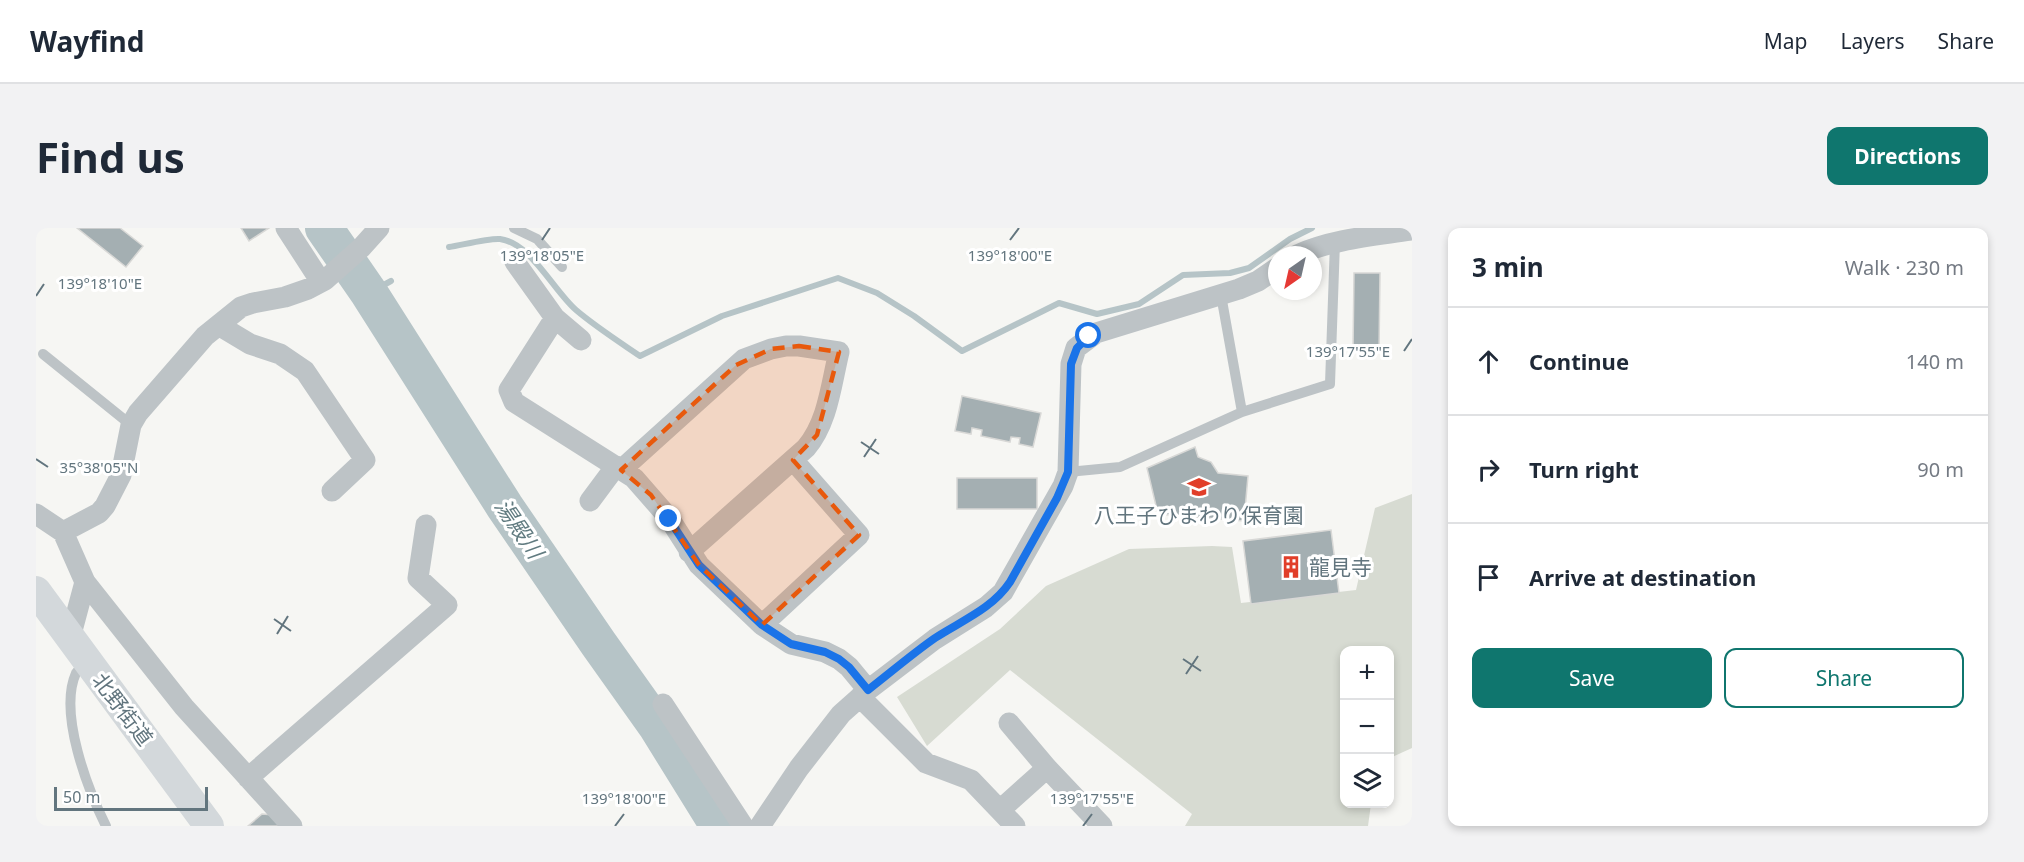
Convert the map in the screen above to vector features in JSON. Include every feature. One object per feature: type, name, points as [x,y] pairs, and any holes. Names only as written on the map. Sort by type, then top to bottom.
[{"type":"main road","name":"北野街道","points":[[36,591],[209,826]]},
{"type":"street","points":[[286,228],[323,281]]},
{"type":"street","points":[[63,532],[99,513],[105,506],[121,475],[131,425],[138,413],[205,336],[241,307],[285,297],[323,281],[362,248],[380,228]]},
{"type":"street","points":[[1322,246],[1335,242],[1412,230]]},
{"type":"street","points":[[515,262],[555,318],[581,340]]},
{"type":"street","points":[[760,826],[829,728],[864,694],[935,639],[986,607],[1003,592],[1057,498],[1068,472],[1070,374],[1074,354],[1081,343],[1096,333],[1221,295],[1258,281],[1268,274]]},
{"type":"street","points":[[555,318],[509,390],[509,395],[514,402],[634,478],[651,495],[669,519],[699,565],[762,625],[791,644],[825,652],[839,659],[849,667],[864,694],[926,763],[970,780],[1015,826]]},
{"type":"street","points":[[220,326],[250,344],[280,354],[305,371],[352,440],[365,460],[332,491]]},
{"type":"street","points":[[590,501],[619,468],[744,359],[786,346],[838,352],[825,412],[817,435],[793,460],[689,552]]},
{"type":"street","points":[[762,625],[860,535],[793,460]]},
{"type":"street","points":[[36,514],[63,532],[85,582],[184,707],[292,826]]},
{"type":"street","points":[[248,778],[447,605],[418,578],[426,525]]},
{"type":"street","points":[[70,638],[85,582]]},
{"type":"street","points":[[663,704],[743,826]]},
{"type":"street","points":[[1010,723],[1047,768],[1102,826]]},
{"type":"street","points":[[1000,810],[1047,768]]},
{"type":"lane","points":[[514,228],[537,239],[562,267]]},
{"type":"lane","points":[[1068,472],[1120,467],[1242,412],[1330,384],[1335,242]]},
{"type":"lane","points":[[1221,295],[1242,412]]},
{"type":"lane","points":[[43,354],[131,425]]},
{"type":"lane","points":[[87,662],[76,672],[70,720],[86,778],[106,826]]},
{"type":"highlighted area","points":[[799,346],[839,352],[817,435],[793,460],[859,535],[762,625],[699,565],[651,495],[621,470],[736,365],[771,349]]},
{"type":"shaded area","points":[[1412,494],[1412,748],[1394,756],[1394,646],[1340,646],[1340,808],[1370,808],[1368,826],[1185,826],[1192,814],[1010,670],[927,746],[897,697],[1000,629],[1046,586],[1129,549],[1232,547],[1241,603],[1356,590],[1375,508]]},
{"type":"building","points":[[77,228],[120,228],[143,246],[126,267]]},
{"type":"building","points":[[241,228],[269,228],[249,241]]},
{"type":"building","points":[[1354,273],[1380,273],[1379,352],[1353,351]]},
{"type":"building","points":[[962,396],[1041,413],[1033,447],[1019,444],[1020,438],[1011,437],[1010,442],[981,436],[982,430],[972,428],[971,434],[955,431]]},
{"type":"building","name":"八王子ひまわり保育園","points":[[1195,447],[1198,457],[1211,462],[1218,473],[1248,476],[1244,521],[1158,514],[1147,468]]},
{"type":"building","points":[[957,478],[1037,478],[1037,509],[957,509]]},
{"type":"building","name":"龍見寺","points":[[1331,530],[1339,593],[1251,604],[1243,541]]},
{"type":"building","points":[[262,814],[274,815],[282,826],[248,826]]},
{"type":"waterway","name":"湯殿川","points":[[324,228],[369,293],[505,507],[657,726],[719,826]]},
{"type":"waterway","points":[[449,247],[495,239],[511,242],[532,258],[576,310],[640,356],[722,316],[838,278],[877,293],[914,316],[962,351],[1059,303],[1097,314],[1139,304],[1183,275],[1230,273],[1249,268],[1290,239],[1312,228]]},
{"type":"waterway","points":[[369,293],[391,281]]},
{"type":"place","name":"八王子ひまわり保育園","points":[[1199,487]]},
{"type":"place","name":"龍見寺","points":[[1291,567]]},
{"type":"route","points":[[669,519],[699,565],[762,625],[791,644],[825,652],[839,659],[849,667],[868,690],[935,639],[986,607],[1003,592],[1010,582],[1057,498],[1068,472],[1071,364],[1077,348],[1089,336]]}]
